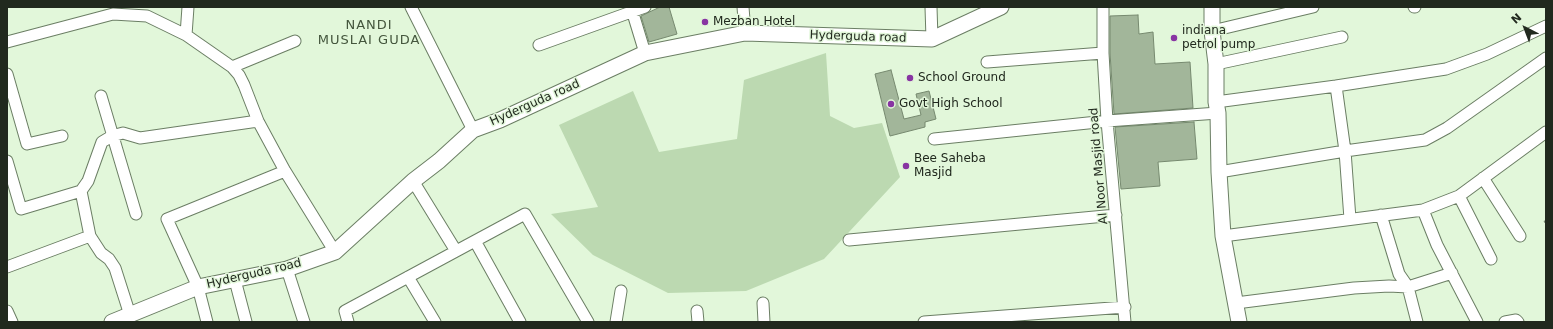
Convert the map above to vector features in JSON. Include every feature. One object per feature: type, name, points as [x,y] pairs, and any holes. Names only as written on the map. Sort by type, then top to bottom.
[{"type":"street","points":[[186,35],[188,7]]},
{"type":"street","points":[[411,7],[473,130]]},
{"type":"street","points":[[538,45],[632,9],[645,7]]},
{"type":"street","points":[[743,7],[746,33]]},
{"type":"street","points":[[931,7],[932,39]]},
{"type":"street","name":"Hyderguda road","points":[[112,322],[198,287],[287,269],[335,252],[413,182],[440,161],[473,130],[500,120],[645,53],[746,33],[932,39],[1001,7]]},
{"type":"street","name":"AI Noor Masjid road","points":[[1103,7],[1103,52],[1107,121],[1125,307],[1125,322]]},
{"type":"street","points":[[1212,7],[1212,31],[1216,64],[1219,172],[1223,236],[1239,322]]},
{"type":"street","points":[[1212,31],[1313,7]]},
{"type":"street","points":[[632,9],[645,53]]},
{"type":"street","points":[[7,42],[112,11],[147,16],[186,35],[232,67],[244,85],[258,121],[285,170],[335,252]]},
{"type":"street","points":[[934,139],[1107,121],[1217,107],[1336,86],[1446,69],[1488,54],[1546,26]]},
{"type":"street","points":[[1216,64],[1342,37]]},
{"type":"street","points":[[232,67],[294,41]]},
{"type":"street","points":[[987,62],[1103,52]]},
{"type":"street","points":[[1219,172],[1345,151],[1425,140],[1447,128],[1546,58]]},
{"type":"street","points":[[7,74],[27,144],[62,136]]},
{"type":"street","points":[[1336,86],[1345,151],[1350,219]]},
{"type":"street","points":[[101,96],[136,214]]},
{"type":"street","points":[[7,161],[21,209],[81,190],[88,181],[102,142],[112,136],[122,133],[140,138],[258,121]]},
{"type":"street","points":[[1223,236],[1423,210],[1459,196],[1546,132]]},
{"type":"street","points":[[206,322],[198,287],[168,219],[285,170]]},
{"type":"street","points":[[1483,178],[1520,236]]},
{"type":"street","points":[[413,182],[456,251]]},
{"type":"street","points":[[81,190],[90,236],[100,253],[109,259],[114,268],[130,315]]},
{"type":"street","points":[[1459,196],[1491,259]]},
{"type":"street","points":[[1423,210],[1437,245],[1477,322]]},
{"type":"street","points":[[348,322],[345,311],[525,214],[588,322]]},
{"type":"street","points":[[849,240],[1116,215]]},
{"type":"street","points":[[1381,215],[1399,274],[1408,287],[1417,322]]},
{"type":"street","points":[[7,267],[90,236]]},
{"type":"street","points":[[475,241],[520,322]]},
{"type":"street","points":[[287,269],[304,322]]},
{"type":"street","points":[[1236,303],[1354,288],[1388,286],[1408,287],[1452,273]]},
{"type":"street","points":[[408,277],[435,322]]},
{"type":"street","points":[[235,280],[246,322]]},
{"type":"street","points":[[616,322],[621,291]]},
{"type":"street","points":[[763,303],[764,322]]},
{"type":"street","points":[[924,322],[1125,307]]},
{"type":"street","points":[[7,311],[12,322]]},
{"type":"street","points":[[697,311],[698,322]]},
{"type":"street","points":[[1505,322],[1516,320],[1518,322]]},
{"type":"green space","points":[[826,53],[830,116],[854,128],[882,123],[900,177],[824,259],[746,291],[668,293],[593,255],[551,214],[598,207],[559,125],[633,91],[659,152],[737,139],[744,80]]},
{"type":"building","points":[[660,7],[669,7],[677,34],[649,42],[641,16]]},
{"type":"building","points":[[1138,15],[1139,34],[1153,32],[1155,64],[1190,62],[1193,108],[1114,114],[1110,53],[1110,16]]},
{"type":"building","name":"Govt High School","points":[[891,70],[904,119],[921,115],[916,94],[929,91],[936,119],[925,122],[925,127],[890,136],[875,74]]},
{"type":"building","points":[[1194,122],[1197,159],[1158,162],[1160,186],[1121,189],[1115,127]]},
{"type":"place","name":"Mezban Hotel","points":[[705,22]]},
{"type":"place","name":"indiana petrol pump","points":[[1174,38]]},
{"type":"place","name":"School Ground","points":[[910,78]]},
{"type":"place","name":"Govt High School","points":[[891,104]]},
{"type":"place","name":"Bee Saheba Masjid","points":[[906,166]]},
{"type":"district","name":"NANDI MUSLAI GUDA","points":[[369,34]]}]
